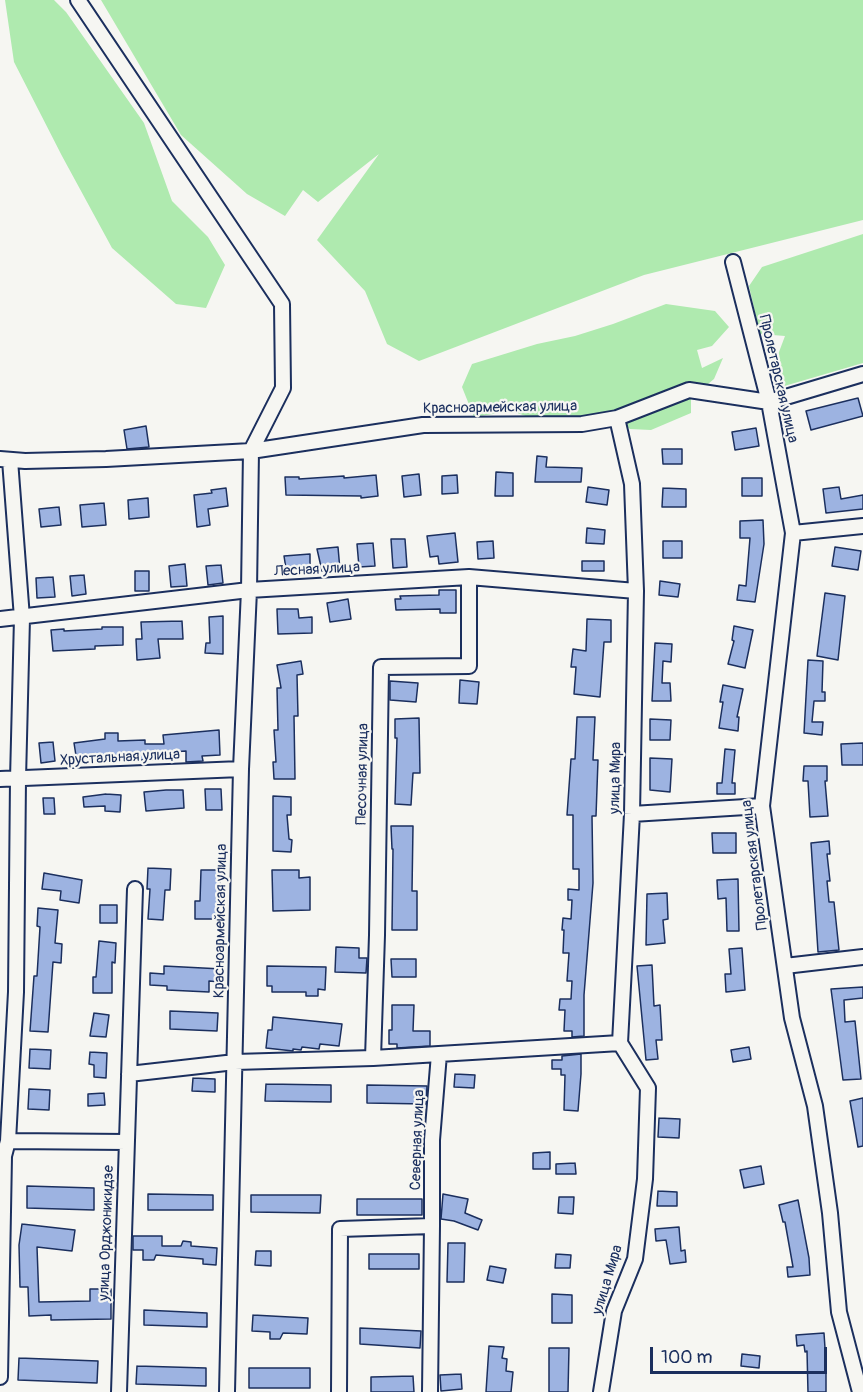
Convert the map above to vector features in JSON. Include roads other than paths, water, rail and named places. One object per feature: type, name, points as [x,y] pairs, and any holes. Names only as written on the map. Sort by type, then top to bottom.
[{"type":"street","points":[[78,0],[282,304],[283,388],[251,451]]},
{"type":"street","name":"Пролетарская улица","points":[[733,262],[769,402],[792,533],[762,806],[792,1018],[815,1106],[830,1213],[839,1312],[860,1392]]},
{"type":"street","points":[[769,402],[863,374]]},
{"type":"street","name":"Красноармейская улица","points":[[5,460],[106,459],[251,451],[423,425],[582,424],[616,418],[689,390],[769,402]]},
{"type":"street","name":"улица Мира","points":[[601,1392],[614,1311],[635,1259],[645,1179],[648,1088],[620,1043],[632,814],[636,591],[632,484],[616,418]]},
{"type":"street","name":"Красноармейская улица","points":[[227,1392],[241,769],[249,590],[251,451]]},
{"type":"street","points":[[0,1377],[2,1156],[8,1141],[16,992],[22,618],[5,460]]},
{"type":"street","points":[[792,533],[863,526]]},
{"type":"street","name":"Лесная улица","points":[[0,619],[249,590],[470,577],[636,591]]},
{"type":"street","name":"Песочная улица","points":[[373,1058],[381,667],[469,666],[470,577]]},
{"type":"street","name":"Хрустальная улица","points":[[0,779],[241,769]]},
{"type":"street","points":[[632,814],[762,806]]},
{"type":"street","name":"улица Орджоникидзе","points":[[119,1392],[135,889]]},
{"type":"street","points":[[785,966],[863,957]]},
{"type":"street","points":[[129,1074],[235,1062],[373,1058],[620,1043]]},
{"type":"street","name":"Северная улица","points":[[430,1392],[429,1226],[432,1140],[439,1054]]},
{"type":"street","points":[[8,1141],[127,1142]]},
{"type":"street","points":[[339,1392],[340,1229],[429,1226]]}]
